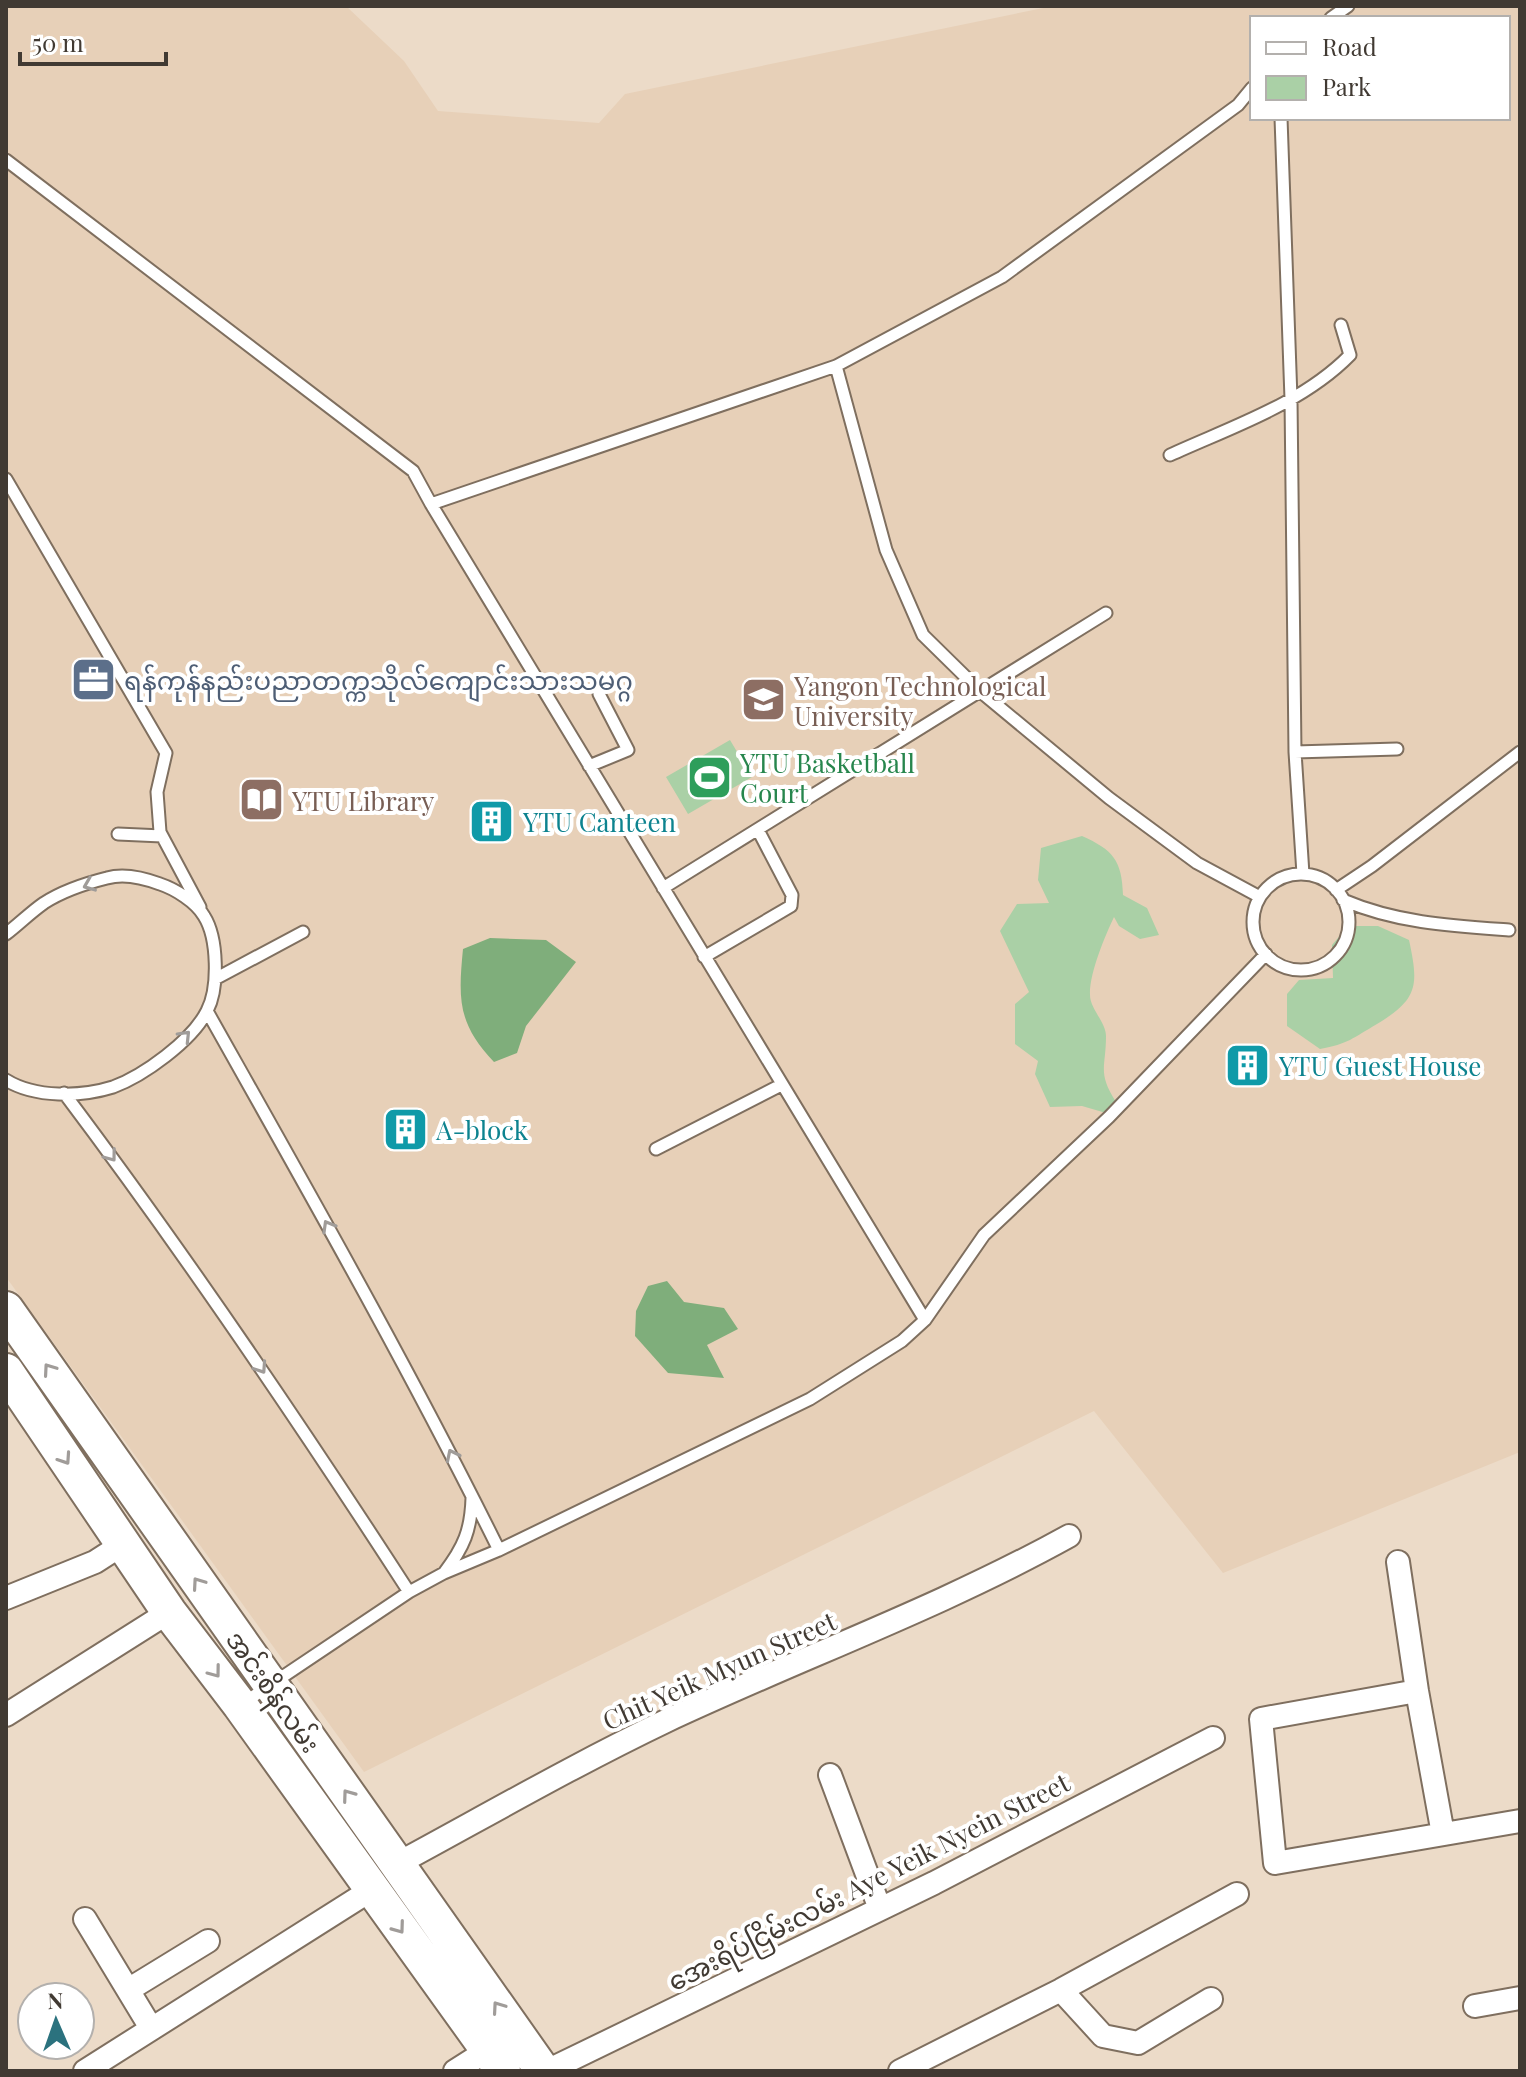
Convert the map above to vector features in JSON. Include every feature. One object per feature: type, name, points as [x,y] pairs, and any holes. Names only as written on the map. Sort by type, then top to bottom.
[{"type":"main road","name":"အင်းစိန်လမ်း","points":[[6,1309],[268,1684],[545,2071]]},
{"type":"main road","name":"အင်းစိန်လမ်း","points":[[6,1371],[169,1612],[240,1705],[496,2061]]},
{"type":"street","name":"Chit Yeik Myun Street","points":[[397,1864],[666,1721],[910,1616],[1003,1572],[1069,1536]]},
{"type":"street","points":[[6,1598],[95,1562],[123,1544]]},
{"type":"street","points":[[1398,1562],[1443,1834]]},
{"type":"street","points":[[6,1715],[169,1612]]},
{"type":"street","points":[[1417,1691],[1261,1719],[1275,1863],[1520,1821]]},
{"type":"street","name":"အေးရိပ်ငြိမ်းလမ်း Aye Yeik Nyein Street","points":[[545,2071],[880,1909],[1213,1738]]},
{"type":"street","points":[[830,1775],[880,1909]]},
{"type":"street","points":[[85,2071],[371,1890]]},
{"type":"street","points":[[900,2071],[1061,1990],[1237,1894]]},
{"type":"street","points":[[85,1919],[151,2028]]},
{"type":"street","points":[[128,1990],[208,1941]]},
{"type":"street","points":[[1061,1990],[1103,2036],[1138,2043],[1211,1999]]},
{"type":"street","points":[[1475,2006],[1520,1998]]},
{"type":"street","points":[[455,2071],[496,2061]]},
{"type":"lane","points":[[431,504],[836,366],[1002,277],[1238,105],[1250,90]]},
{"type":"lane","points":[[1281,120],[1291,399],[1295,752],[1303,874]]},
{"type":"lane","points":[[6,160],[413,471],[925,1320]]},
{"type":"lane","points":[[1170,455],[1291,399],[1332,374],[1350,355],[1341,325]]},
{"type":"lane","points":[[836,366],[886,550],[923,635],[981,692],[1109,798],[1197,863],[1260,897]]},
{"type":"lane","points":[[6,479],[166,753],[157,792],[162,836],[204,915],[214,944],[215,979],[207,1011],[186,1037],[152,1066],[124,1083],[93,1093],[64,1093],[19,1088],[6,1080]]},
{"type":"lane","points":[[663,888],[1106,613]]},
{"type":"lane","points":[[589,766],[628,750],[599,694]]},
{"type":"lane","points":[[1295,752],[1397,749]]},
{"type":"lane","points":[[1340,895],[1372,866],[1520,752]]},
{"type":"lane","points":[[704,957],[791,906],[792,895],[758,830]]},
{"type":"lane","points":[[118,834],[162,836]]},
{"type":"lane","points":[[1340,895],[1349,924],[1347,936],[1334,957],[1323,964],[1299,970],[1287,968],[1266,954],[1258,944],[1253,920],[1260,897],[1279,880],[1303,874],[1327,882],[1340,895],[1370,911],[1434,925],[1509,930]]},
{"type":"lane","points":[[6,934],[46,902],[109,876],[142,877],[173,889],[204,915]]},
{"type":"lane","points":[[215,979],[303,932]]},
{"type":"lane","points":[[240,1705],[409,1592],[810,1399],[902,1341],[925,1320],[984,1235],[1109,1117],[1266,954]]},
{"type":"lane","points":[[207,1011],[364,1288],[499,1550]]},
{"type":"lane","points":[[656,1149],[781,1085]]},
{"type":"lane","points":[[64,1093],[153,1211],[333,1474],[409,1592]]},
{"type":"lane","points":[[444,1573],[461,1551],[471,1522],[472,1496]]},
{"type":"shaded area","name":"Yangon Technological University","points":[[6,6],[346,6],[404,61],[438,111],[599,123],[625,94],[1053,6],[1520,6],[1520,1452],[1223,1573],[1094,1411],[364,1772],[6,1277]]},
{"type":"green space","name":"YTU Basketball Court","points":[[730,740],[752,777],[688,814],[666,777]]},
{"type":"green space","points":[[1082,836],[1101,846],[1114,858],[1121,873],[1123,895],[1147,908],[1159,935],[1140,939],[1119,926],[1114,917],[1095,966],[1090,986],[1091,1000],[1105,1031],[1104,1076],[1116,1102],[1106,1113],[1082,1106],[1050,1107],[1035,1074],[1038,1061],[1015,1044],[1015,1004],[1029,992],[1000,931],[1017,904],[1049,903],[1038,880],[1041,848]]},
{"type":"green space","points":[[1348,926],[1378,926],[1409,940],[1414,969],[1412,990],[1401,1007],[1377,1024],[1344,1043],[1320,1049],[1287,1026],[1287,994],[1299,980],[1333,978],[1332,945]]},
{"type":"green space","points":[[490,938],[546,940],[576,962],[526,1026],[517,1053],[494,1062],[473,1035],[461,997],[463,949]]},
{"type":"green space","points":[[667,1281],[684,1302],[724,1308],[738,1329],[707,1345],[724,1378],[668,1373],[635,1336],[636,1311],[648,1286]]},
{"type":"place","name":"ရန်ကုန်နည်းပညာတက္ကသိုလ်ကျောင်းသားသမဂ္ဂ","points":[[93,679]]},
{"type":"place","name":"Yangon Technological University","points":[[763,700]]},
{"type":"place","name":"YTU Basketball Court","points":[[709,777]]},
{"type":"place","name":"YTU Library","points":[[261,800]]},
{"type":"place","name":"YTU Canteen","points":[[492,821]]},
{"type":"place","name":"YTU Guest House","points":[[1248,1065]]},
{"type":"place","name":"A-block","points":[[405,1129]]}]
